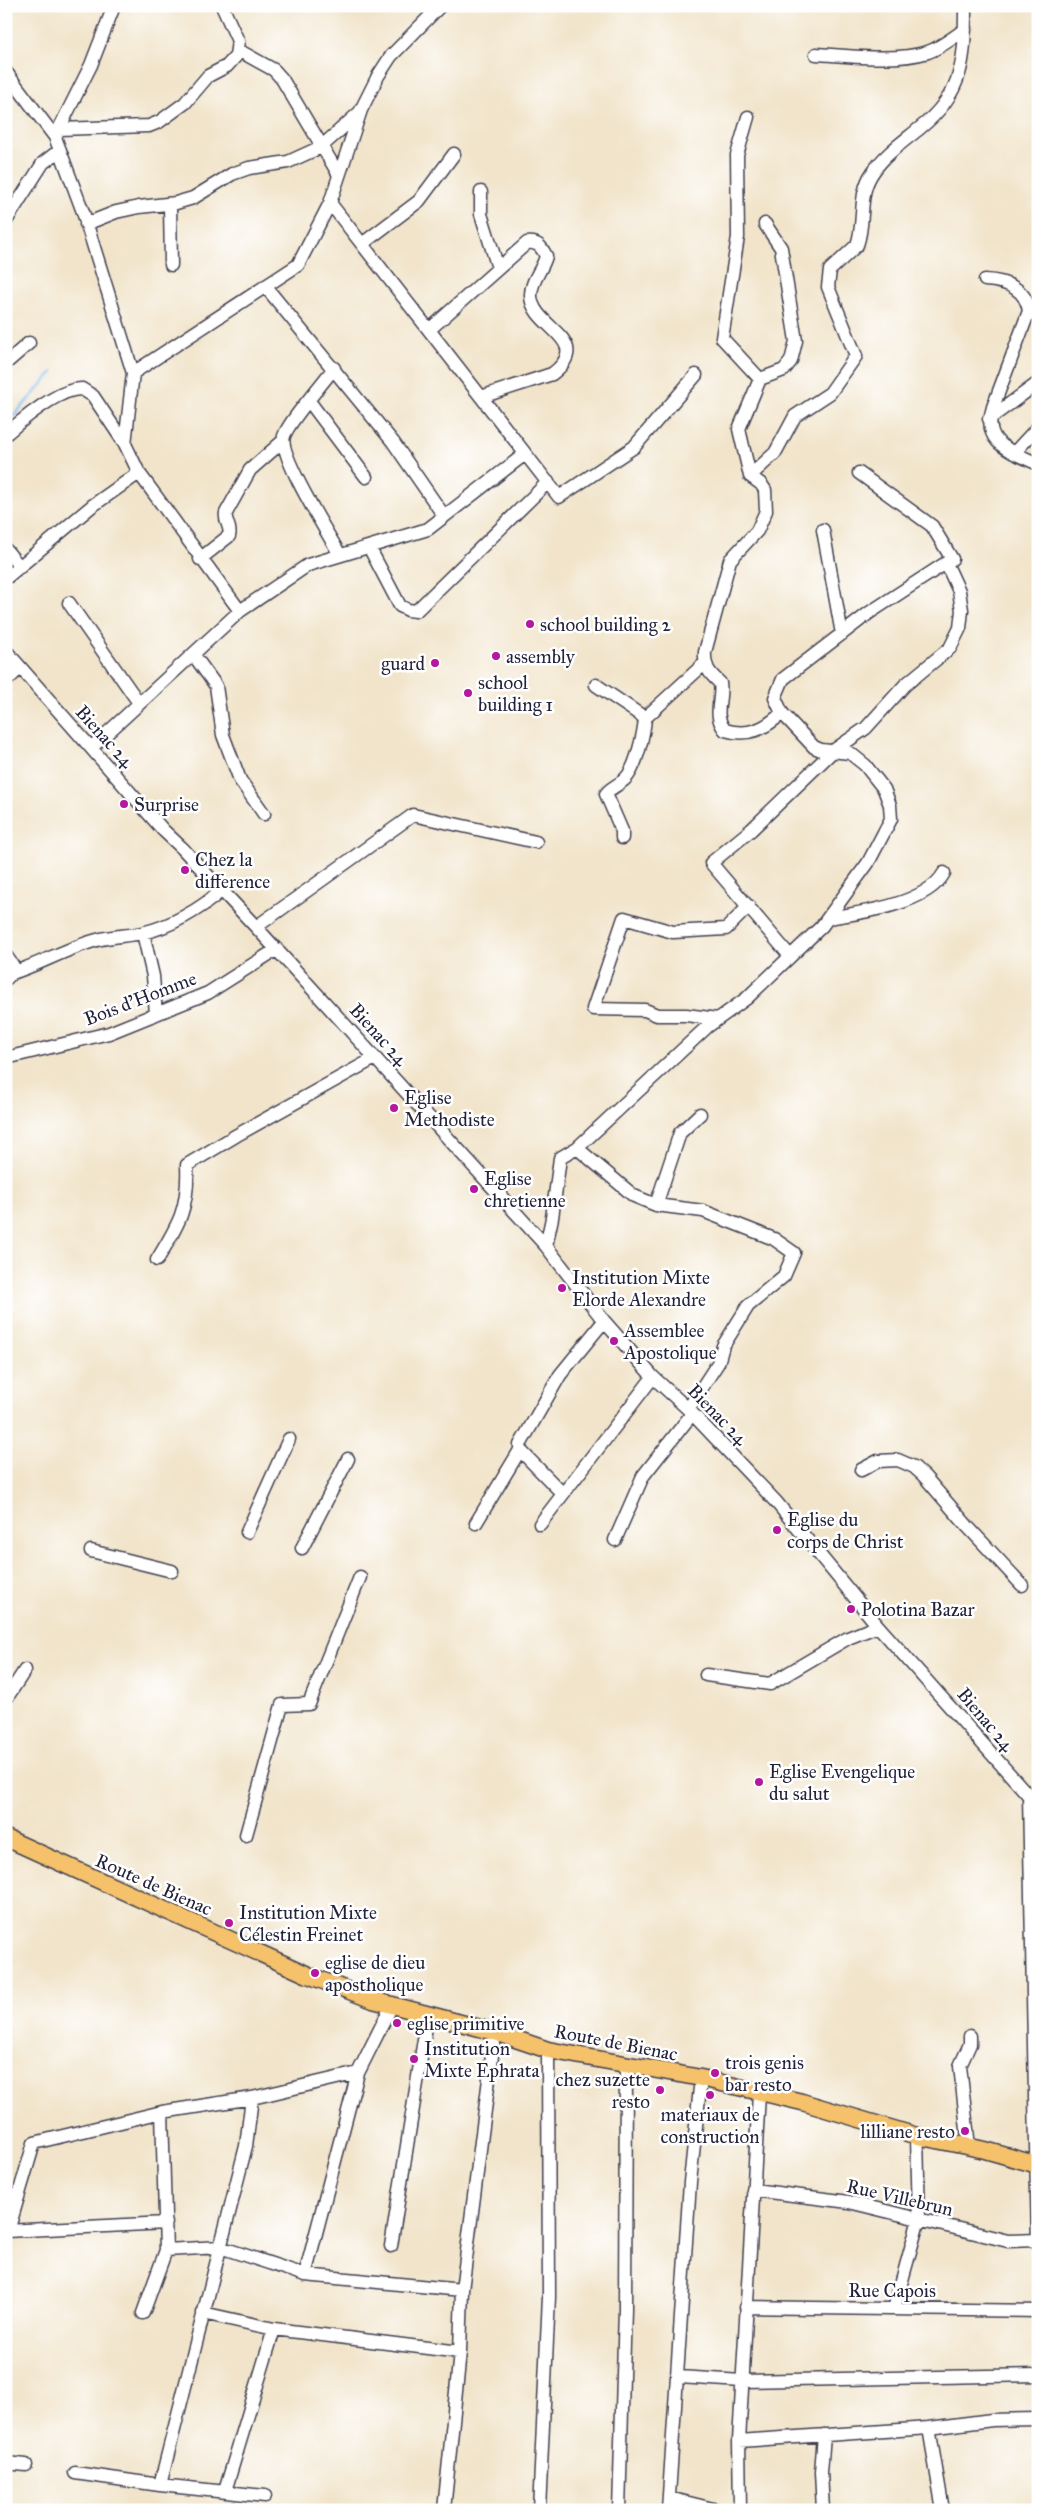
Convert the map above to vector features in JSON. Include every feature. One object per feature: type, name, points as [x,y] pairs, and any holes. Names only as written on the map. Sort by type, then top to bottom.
[{"type":"main road","name":"Route de Bienac","points":[[6,1838],[308,1975],[392,2004],[495,2032],[548,2050],[626,2066],[701,2078],[759,2094],[802,2102],[917,2136],[969,2147],[1037,2165]]},
{"type":"street","points":[[57,133],[91,64],[114,6]]},
{"type":"street","points":[[57,133],[139,127],[159,122],[185,103],[208,76],[227,66],[238,50],[238,42],[222,6]]},
{"type":"street","points":[[133,373],[298,265],[330,203],[362,110],[378,76],[391,56],[440,6]]},
{"type":"street","points":[[750,476],[776,453],[795,416],[830,393],[856,356],[828,287],[830,270],[857,245],[865,187],[872,173],[887,154],[936,115],[949,97],[962,67],[965,6]]},
{"type":"street","points":[[816,54],[874,58],[916,54],[938,48],[965,30]]},
{"type":"street","points":[[238,50],[274,70],[282,79],[339,175]]},
{"type":"street","points":[[6,72],[57,133],[60,150],[86,224],[133,373],[125,444]]},
{"type":"street","points":[[86,224],[116,212],[139,207],[170,204],[193,198],[232,174],[249,168],[288,162],[321,147],[362,110]]},
{"type":"street","points":[[748,118],[737,155],[738,237],[722,338],[760,379]]},
{"type":"street","points":[[6,221],[43,162],[60,150]]},
{"type":"street","points":[[362,244],[419,201],[454,154]]},
{"type":"street","points":[[481,192],[481,214],[498,268]]},
{"type":"street","points":[[330,203],[559,497],[634,447],[696,375]]},
{"type":"street","points":[[170,204],[171,264]]},
{"type":"street","points":[[765,224],[781,248],[796,342],[791,361],[784,370],[760,379],[739,429],[750,476],[761,484],[765,490],[766,511],[757,532],[730,560],[704,652],[704,664],[720,683],[717,712],[719,723],[725,730],[750,733],[772,722],[782,713]]},
{"type":"street","points":[[429,330],[527,243],[532,242],[540,245],[546,256],[532,289],[531,297],[538,315],[563,337],[567,350],[560,368],[552,374],[481,397]]},
{"type":"street","points":[[985,280],[1001,281],[1012,286],[1028,302],[1029,311],[990,419],[991,430],[996,440],[1014,453],[1038,464]]},
{"type":"street","points":[[265,286],[334,368],[392,442],[444,516]]},
{"type":"street","points":[[6,363],[29,343]]},
{"type":"street","points":[[200,559],[229,536],[230,528],[225,520],[226,513],[250,470],[283,442],[288,428],[334,368]]},
{"type":"street","points":[[990,419],[1038,383]]},
{"type":"street","points":[[6,434],[17,424],[67,391],[82,388],[93,396],[125,444],[139,473],[200,559],[240,611]]},
{"type":"street","points":[[309,401],[366,477]]},
{"type":"street","points":[[1014,453],[1038,427]]},
{"type":"street","points":[[283,442],[294,473],[340,555]]},
{"type":"street","points":[[91,748],[240,611],[308,565],[428,529],[525,454]]},
{"type":"street","points":[[546,1246],[552,1218],[560,1158],[577,1148],[718,1019],[747,998],[828,918],[868,862],[891,819],[890,805],[884,789],[865,765],[850,753],[814,747],[782,713],[775,698],[783,679],[869,613],[952,559],[932,526],[859,472]]},
{"type":"street","points":[[6,578],[92,506],[139,473]]},
{"type":"street","points":[[369,547],[400,606],[416,611],[548,482]]},
{"type":"street","points":[[822,530],[842,634]]},
{"type":"street","points":[[6,550],[20,567]]},
{"type":"street","points":[[790,956],[711,863],[751,830],[833,751],[866,728],[905,685],[950,648],[960,628],[962,610],[959,591],[946,563]]},
{"type":"street","points":[[69,603],[140,703]]},
{"type":"street","name":"Bienac 24","points":[[6,651],[163,830],[277,949],[546,1246],[604,1321],[653,1377],[690,1411],[777,1503],[878,1626],[1033,1801]]},
{"type":"street","points":[[193,654],[216,686],[224,735],[240,780],[264,814]]},
{"type":"street","points":[[622,838],[622,831],[606,794],[626,779],[632,766],[645,718],[704,664]]},
{"type":"street","points":[[6,681],[20,668]]},
{"type":"street","points":[[596,685],[643,714],[645,718]]},
{"type":"street","points":[[256,927],[413,815],[536,842]]},
{"type":"street","points":[[828,918],[863,912],[920,895],[940,880],[944,873]]},
{"type":"street","points":[[9,976],[98,939],[143,932],[185,915],[212,899],[222,890]]},
{"type":"street","points":[[718,1019],[686,1015],[657,1015],[645,1010],[593,1009],[624,918],[673,932],[726,929],[749,906]]},
{"type":"street","points":[[143,932],[153,976],[156,1014]]},
{"type":"street","name":"Bois d'Homme","points":[[6,1058],[109,1033],[208,993],[277,949]]},
{"type":"street","points":[[6,956],[13,966],[9,976]]},
{"type":"street","points":[[157,1260],[178,1227],[188,1192],[188,1165],[237,1135],[375,1058]]},
{"type":"street","points":[[656,1205],[680,1133],[700,1114]]},
{"type":"street","points":[[577,1148],[634,1196],[656,1205],[703,1211],[774,1239],[794,1252],[784,1276],[748,1306],[723,1346],[718,1363],[690,1411],[643,1476],[615,1540]]},
{"type":"street","points":[[476,1523],[520,1450],[520,1445],[560,1375],[604,1321]]},
{"type":"street","points":[[540,1524],[653,1377]]},
{"type":"street","points":[[247,1532],[289,1439]]},
{"type":"street","points":[[520,1450],[563,1494]]},
{"type":"street","points":[[302,1548],[348,1459]]},
{"type":"street","points":[[861,1470],[878,1462],[898,1460],[914,1467],[1022,1585]]},
{"type":"street","points":[[91,1551],[172,1571]]},
{"type":"street","points":[[246,1835],[282,1706],[309,1704],[360,1577]]},
{"type":"street","points":[[706,1674],[770,1684],[848,1638],[878,1626]]},
{"type":"street","points":[[6,1699],[25,1670]]},
{"type":"street","points":[[1033,1801],[1038,2244]]},
{"type":"street","points":[[305,2275],[358,2073],[392,2004]]},
{"type":"street","points":[[391,2246],[428,2014]]},
{"type":"street","points":[[444,2510],[460,2352],[462,2290],[495,2032]]},
{"type":"street","points":[[969,2147],[960,2066],[970,2044],[970,2036]]},
{"type":"street","points":[[539,2510],[549,2297],[548,2050]]},
{"type":"street","points":[[620,2510],[625,2309],[626,2066]]},
{"type":"street","points":[[166,2222],[7,2231],[34,2143],[162,2112],[252,2098],[358,2073]]},
{"type":"street","points":[[701,2078],[690,2182],[679,2377],[668,2504],[718,2510]]},
{"type":"street","points":[[740,2510],[739,2442],[759,2094]]},
{"type":"street","points":[[160,2485],[246,2146],[252,2098]]},
{"type":"street","points":[[143,2312],[166,2250],[162,2112]]},
{"type":"street","points":[[894,2309],[918,2219],[917,2136]]},
{"type":"street","name":"Rue Villebrun","points":[[753,2190],[849,2202],[1008,2241],[1037,2240]]},
{"type":"street","points":[[166,2250],[220,2247],[305,2275],[462,2290]]},
{"type":"street","name":"Rue Capois","points":[[746,2307],[1038,2310]]},
{"type":"street","points":[[203,2313],[274,2329],[460,2352]]},
{"type":"street","points":[[226,2491],[274,2329]]},
{"type":"street","points":[[679,2377],[742,2381],[1038,2375]]},
{"type":"street","points":[[739,2442],[929,2428],[992,2420],[1038,2419]]},
{"type":"street","points":[[929,2428],[944,2510]]},
{"type":"street","points":[[823,2510],[821,2472],[824,2435]]},
{"type":"street","points":[[6,2463],[26,2465]]},
{"type":"street","points":[[75,2473],[160,2485],[265,2496]]},
{"type":"waterway","points":[[6,420],[11,419],[53,372]]},
{"type":"place","name":"school building 2","points":[[530,624]]},
{"type":"place","name":"assembly","points":[[496,656]]},
{"type":"place","name":"guard","points":[[435,663]]},
{"type":"place","name":"school building 1","points":[[468,693]]},
{"type":"place","name":"Surprise","points":[[124,804]]},
{"type":"place","name":"Chez la difference","points":[[185,870]]},
{"type":"place","name":"Eglise Methodiste","points":[[394,1108]]},
{"type":"place","name":"Eglise chretienne","points":[[474,1189]]},
{"type":"place","name":"Institution Mixte Elorde Alexandre","points":[[562,1288]]},
{"type":"place","name":"Assemblee Apostolique","points":[[614,1341]]},
{"type":"place","name":"Eglise du corps de Christ","points":[[777,1530]]},
{"type":"place","name":"Polotina Bazar","points":[[851,1609]]},
{"type":"place","name":"Eglise Evengelique du salut","points":[[759,1782]]},
{"type":"place","name":"Institution Mixte Célestin Freinet","points":[[229,1923]]},
{"type":"place","name":"eglise de dieu apostholique","points":[[315,1973]]},
{"type":"place","name":"eglise primitive","points":[[397,2023]]},
{"type":"place","name":"Institution Mixte Ephrata","points":[[414,2059]]},
{"type":"place","name":"trois genis bar resto","points":[[715,2073]]},
{"type":"place","name":"chez suzette resto","points":[[660,2090]]},
{"type":"place","name":"materiaux de construction","points":[[710,2095]]},
{"type":"place","name":"lilliane resto","points":[[965,2131]]}]
